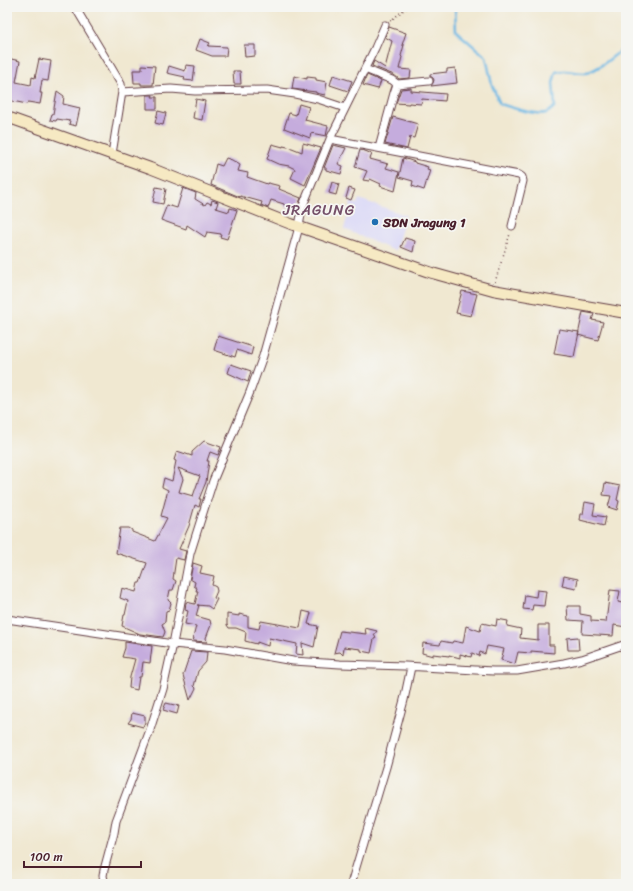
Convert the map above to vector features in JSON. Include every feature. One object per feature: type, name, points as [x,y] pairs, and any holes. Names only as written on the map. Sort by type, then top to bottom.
[{"type":"main road","points":[[7,116],[150,168],[299,227],[432,273],[493,290],[626,313]]},
{"type":"street","points":[[75,7],[121,84],[122,92],[112,154]]},
{"type":"street","points":[[105,884],[103,876],[104,870],[116,821],[150,730],[163,689],[190,554],[213,481],[258,370],[299,227],[302,208],[330,139],[385,25]]},
{"type":"street","points":[[364,69],[392,80],[397,84],[429,81]]},
{"type":"street","points":[[379,148],[397,84]]},
{"type":"street","points":[[122,92],[171,89],[195,91],[267,90],[310,97],[345,108]]},
{"type":"street","points":[[330,139],[519,175],[522,177],[523,181],[512,226]]},
{"type":"street","points":[[7,619],[173,644],[225,649],[292,661],[410,667],[517,671],[582,659],[626,644]]},
{"type":"street","points":[[350,884],[384,774],[404,700],[410,667]]},
{"type":"path","points":[[385,25],[405,9],[410,7]]},
{"type":"path","points":[[493,290],[512,226]]},
{"type":"shaded area","name":"SDN Jragung 1","points":[[359,199],[406,215],[395,251],[344,229],[351,202],[357,204]]},
{"type":"building","points":[[389,27],[406,33],[402,45],[404,45],[399,69],[411,70],[410,78],[399,79],[394,75],[372,66],[374,61],[385,68],[392,41],[385,37]]},
{"type":"building","points":[[200,39],[210,43],[208,46],[227,47],[226,56],[212,56],[196,50]]},
{"type":"building","points":[[244,45],[255,45],[255,56],[245,57]]},
{"type":"building","points":[[7,58],[20,61],[16,82],[31,85],[32,77],[35,78],[39,59],[51,61],[48,81],[42,80],[40,104],[28,102],[27,104],[7,100]]},
{"type":"building","points":[[142,65],[155,66],[153,85],[141,85],[141,83],[134,83],[133,70],[142,70]]},
{"type":"building","points":[[186,65],[195,66],[193,81],[184,80],[185,77],[167,73],[169,66],[185,71]]},
{"type":"building","points":[[455,68],[457,83],[431,86],[434,80],[430,74],[447,72],[447,69]]},
{"type":"building","points":[[233,71],[240,71],[241,84],[234,84]]},
{"type":"building","points":[[333,75],[352,81],[348,91],[330,85]]},
{"type":"building","points":[[367,75],[381,81],[378,89],[363,85]]},
{"type":"building","points":[[294,76],[307,79],[307,77],[316,78],[316,80],[327,82],[325,95],[316,92],[292,89]]},
{"type":"building","points":[[411,88],[411,91],[446,94],[445,101],[422,99],[421,104],[396,103],[401,89]]},
{"type":"building","points":[[57,91],[64,96],[63,104],[80,108],[76,126],[69,124],[70,121],[57,119],[56,121],[50,120],[53,114]]},
{"type":"building","points":[[147,95],[157,97],[157,109],[147,109]]},
{"type":"building","points":[[196,99],[205,101],[202,120],[193,118]]},
{"type":"building","points":[[299,104],[309,107],[305,120],[328,126],[326,136],[311,133],[310,138],[284,128],[289,113],[296,115]]},
{"type":"building","points":[[158,111],[166,113],[163,125],[155,123]]},
{"type":"building","points":[[393,117],[418,124],[414,138],[410,137],[407,149],[385,144]]},
{"type":"building","points":[[303,143],[321,148],[305,185],[291,178],[295,169],[267,159],[272,144],[292,148],[302,152]]},
{"type":"building","points":[[333,145],[346,148],[338,164],[343,166],[341,174],[326,170],[326,168],[324,168]]},
{"type":"building","points":[[360,150],[372,154],[370,159],[388,164],[386,168],[399,172],[395,191],[380,186],[381,184],[370,179],[369,181],[363,180],[367,171],[355,167]]},
{"type":"building","points":[[226,158],[240,165],[238,171],[248,173],[247,177],[267,184],[280,186],[279,189],[301,198],[296,211],[284,204],[271,200],[268,208],[261,205],[262,202],[240,197],[211,185],[216,164],[222,166]]},
{"type":"building","points":[[403,158],[428,167],[427,169],[430,170],[424,190],[412,186],[413,181],[399,177]]},
{"type":"building","points":[[332,182],[339,184],[336,195],[329,193]]},
{"type":"building","points":[[156,187],[166,189],[163,204],[153,202]]},
{"type":"building","points":[[183,188],[196,193],[195,199],[205,205],[207,202],[211,204],[212,200],[218,202],[216,208],[229,212],[230,208],[237,210],[227,239],[220,237],[221,234],[207,232],[205,237],[187,225],[186,229],[161,220],[167,205],[177,208]]},
{"type":"building","points":[[349,188],[355,190],[351,200],[346,198]]},
{"type":"building","points":[[405,238],[415,241],[413,252],[401,247]]},
{"type":"building","points":[[462,291],[477,294],[471,316],[456,313]]},
{"type":"building","points":[[583,312],[594,314],[592,320],[603,322],[598,340],[578,335]]},
{"type":"building","points":[[559,329],[579,332],[574,357],[554,354]]},
{"type":"building","points":[[218,336],[253,347],[251,355],[237,350],[235,357],[214,350]]},
{"type":"building","points":[[231,364],[251,371],[248,382],[228,373]]},
{"type":"building","points":[[204,441],[221,447],[218,455],[210,452],[207,461],[209,461],[206,482],[199,499],[201,499],[199,507],[195,505],[189,526],[179,549],[186,551],[184,560],[176,558],[173,579],[176,581],[173,590],[170,590],[168,600],[171,603],[169,610],[166,611],[165,622],[162,624],[165,632],[163,637],[140,634],[122,626],[128,601],[120,598],[122,588],[136,592],[138,583],[140,583],[147,563],[116,553],[120,528],[129,528],[132,532],[155,541],[167,518],[161,516],[168,490],[162,487],[164,478],[172,481],[176,461],[174,460],[177,451],[192,456],[192,452]],"holes":[[[178,468],[200,476],[193,496],[179,492],[183,479]]]},
{"type":"building","points":[[605,483],[620,486],[617,500],[619,501],[617,510],[608,507],[611,496],[603,495]]},
{"type":"building","points":[[585,502],[595,504],[593,515],[606,517],[604,526],[580,520],[581,514],[583,514]]},
{"type":"building","points":[[193,563],[202,566],[200,573],[214,576],[212,585],[216,587],[217,591],[214,598],[217,599],[212,609],[208,606],[199,605],[196,616],[210,620],[211,625],[206,638],[207,642],[193,641],[196,626],[185,624],[188,611],[185,610],[186,602],[195,604],[198,591],[196,591],[197,588],[194,586],[195,582],[190,579]]},
{"type":"building","points":[[564,576],[578,579],[576,589],[562,586]]},
{"type":"building","points":[[537,590],[546,591],[544,606],[533,605],[532,610],[523,609],[525,595],[536,597]]},
{"type":"building","points":[[610,590],[620,591],[618,602],[626,604],[626,627],[614,625],[613,636],[582,634],[583,621],[568,620],[567,606],[580,606],[580,614],[591,616],[591,621],[606,622]]},
{"type":"building","points":[[303,611],[311,613],[308,624],[318,626],[314,647],[302,643],[303,655],[296,654],[297,644],[269,638],[268,646],[257,642],[257,644],[245,641],[246,632],[236,628],[229,628],[227,625],[227,614],[239,616],[239,614],[248,616],[248,627],[259,629],[261,621],[300,628]]},
{"type":"building","points":[[497,619],[508,621],[507,626],[521,629],[520,638],[538,640],[538,625],[549,625],[549,645],[554,645],[554,653],[531,651],[531,653],[518,652],[515,664],[501,660],[504,649],[487,646],[485,654],[480,652],[479,656],[472,653],[471,657],[460,654],[460,658],[449,655],[433,654],[433,656],[422,653],[423,643],[440,645],[441,641],[452,643],[453,641],[463,643],[466,626],[480,631],[482,623],[496,626]]},
{"type":"building","points":[[365,628],[377,631],[374,635],[376,638],[374,639],[371,653],[361,651],[361,649],[344,647],[343,655],[340,652],[334,653],[340,631],[366,634]]},
{"type":"building","points":[[578,637],[579,650],[568,650],[567,638]]},
{"type":"building","points":[[125,642],[152,646],[150,663],[143,662],[137,690],[129,688],[130,677],[135,659],[122,657]]},
{"type":"building","points":[[191,651],[207,652],[206,662],[198,671],[194,686],[196,688],[190,700],[183,675]]},
{"type":"building","points":[[166,703],[179,706],[177,714],[163,710]]},
{"type":"building","points":[[132,713],[145,716],[143,727],[128,723],[131,719]]},
{"type":"waterway","points":[[455,7],[456,31],[486,57],[492,85],[500,104],[523,111],[542,114],[550,111],[555,106],[553,83],[556,72],[588,72],[598,67],[622,50],[626,49]]},
{"type":"place","name":"SDN Jragung 1","points":[[375,222]]},
{"type":"district","name":"JRAGUNG","points":[[319,210]]}]
